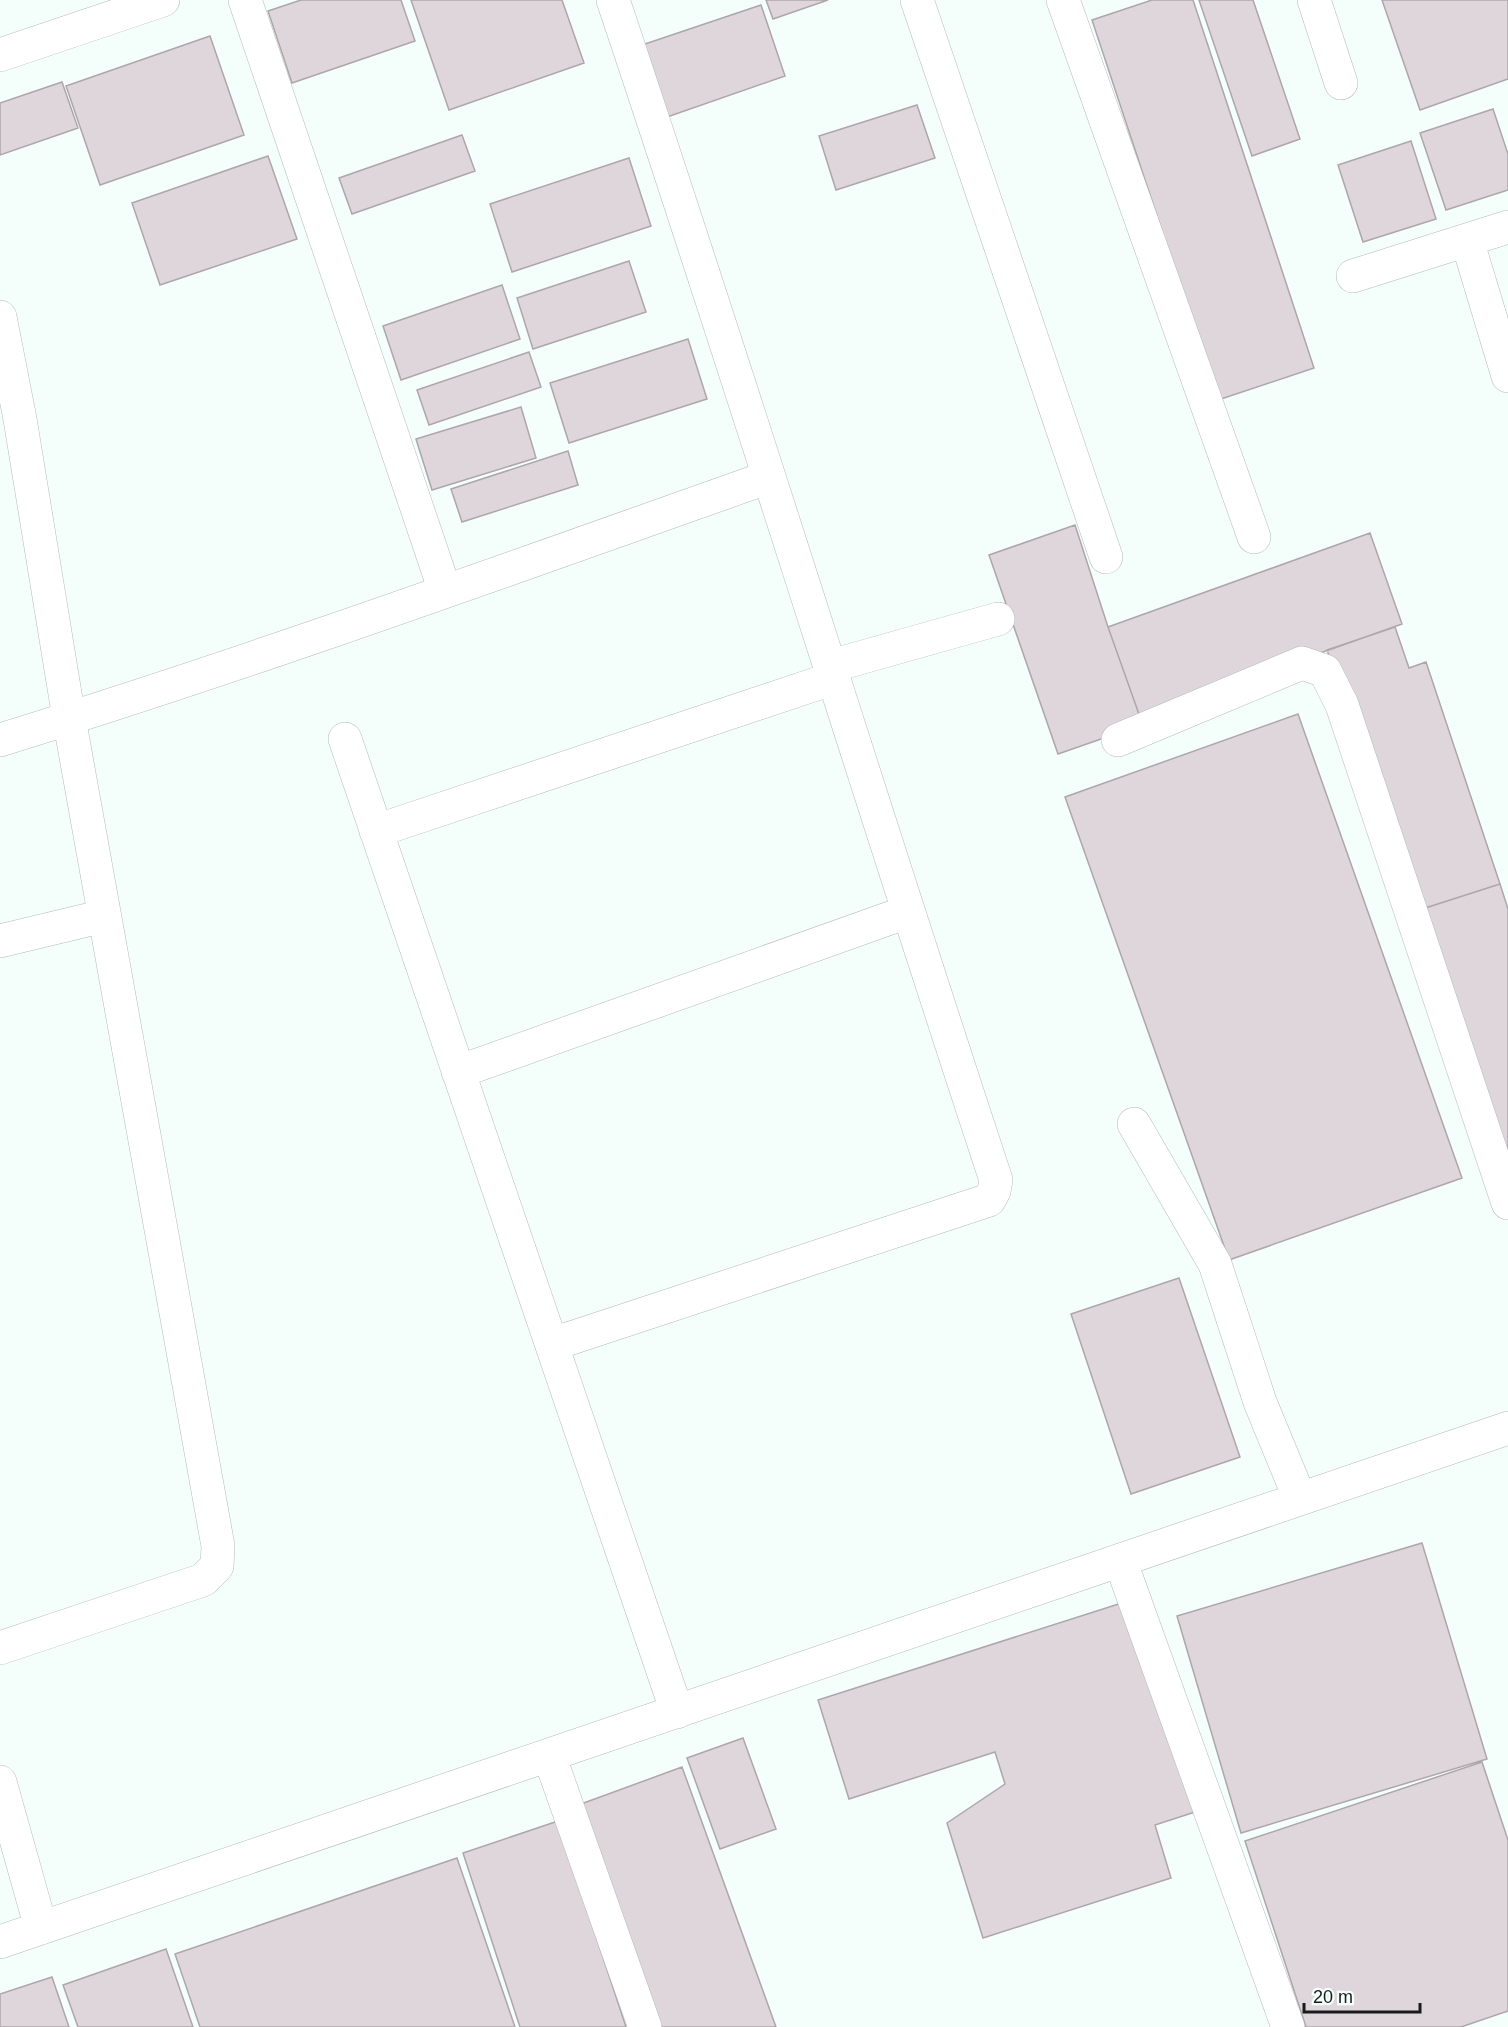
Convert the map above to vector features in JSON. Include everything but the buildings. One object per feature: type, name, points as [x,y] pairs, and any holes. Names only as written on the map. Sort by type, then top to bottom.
[{"type":"street","points":[[0,55],[163,0]]},
{"type":"street","points":[[245,0],[445,591]]},
{"type":"street","points":[[552,1344],[989,1200],[996,1180],[907,912],[832,672],[613,0]]},
{"type":"street","points":[[916,0],[1106,557]]},
{"type":"street","points":[[1063,0],[1254,537]]},
{"type":"street","points":[[1314,0],[1341,83]]},
{"type":"street","points":[[1353,276],[1508,227]]},
{"type":"street","points":[[1467,240],[1508,376]]},
{"type":"street","points":[[0,317],[20,419],[104,916],[218,1546],[217,1566],[203,1580],[0,1648]]},
{"type":"street","points":[[0,740],[445,591],[769,477]]},
{"type":"street","points":[[376,831],[832,672],[998,619]]},
{"type":"street","points":[[1118,740],[1302,663],[1325,671],[1342,705],[1508,1203]]},
{"type":"street","points":[[345,739],[677,1712]]},
{"type":"street","points":[[458,1072],[907,912]]},
{"type":"street","points":[[0,941],[104,916]]},
{"type":"street","points":[[1134,1124],[1215,1264],[1260,1402],[1300,1499]]},
{"type":"street","points":[[0,1942],[1508,1428]]},
{"type":"street","points":[[1120,1560],[1288,2027]]},
{"type":"street","points":[[549,1755],[645,2027]]},
{"type":"street","points":[[0,1782],[40,1928]]}]
